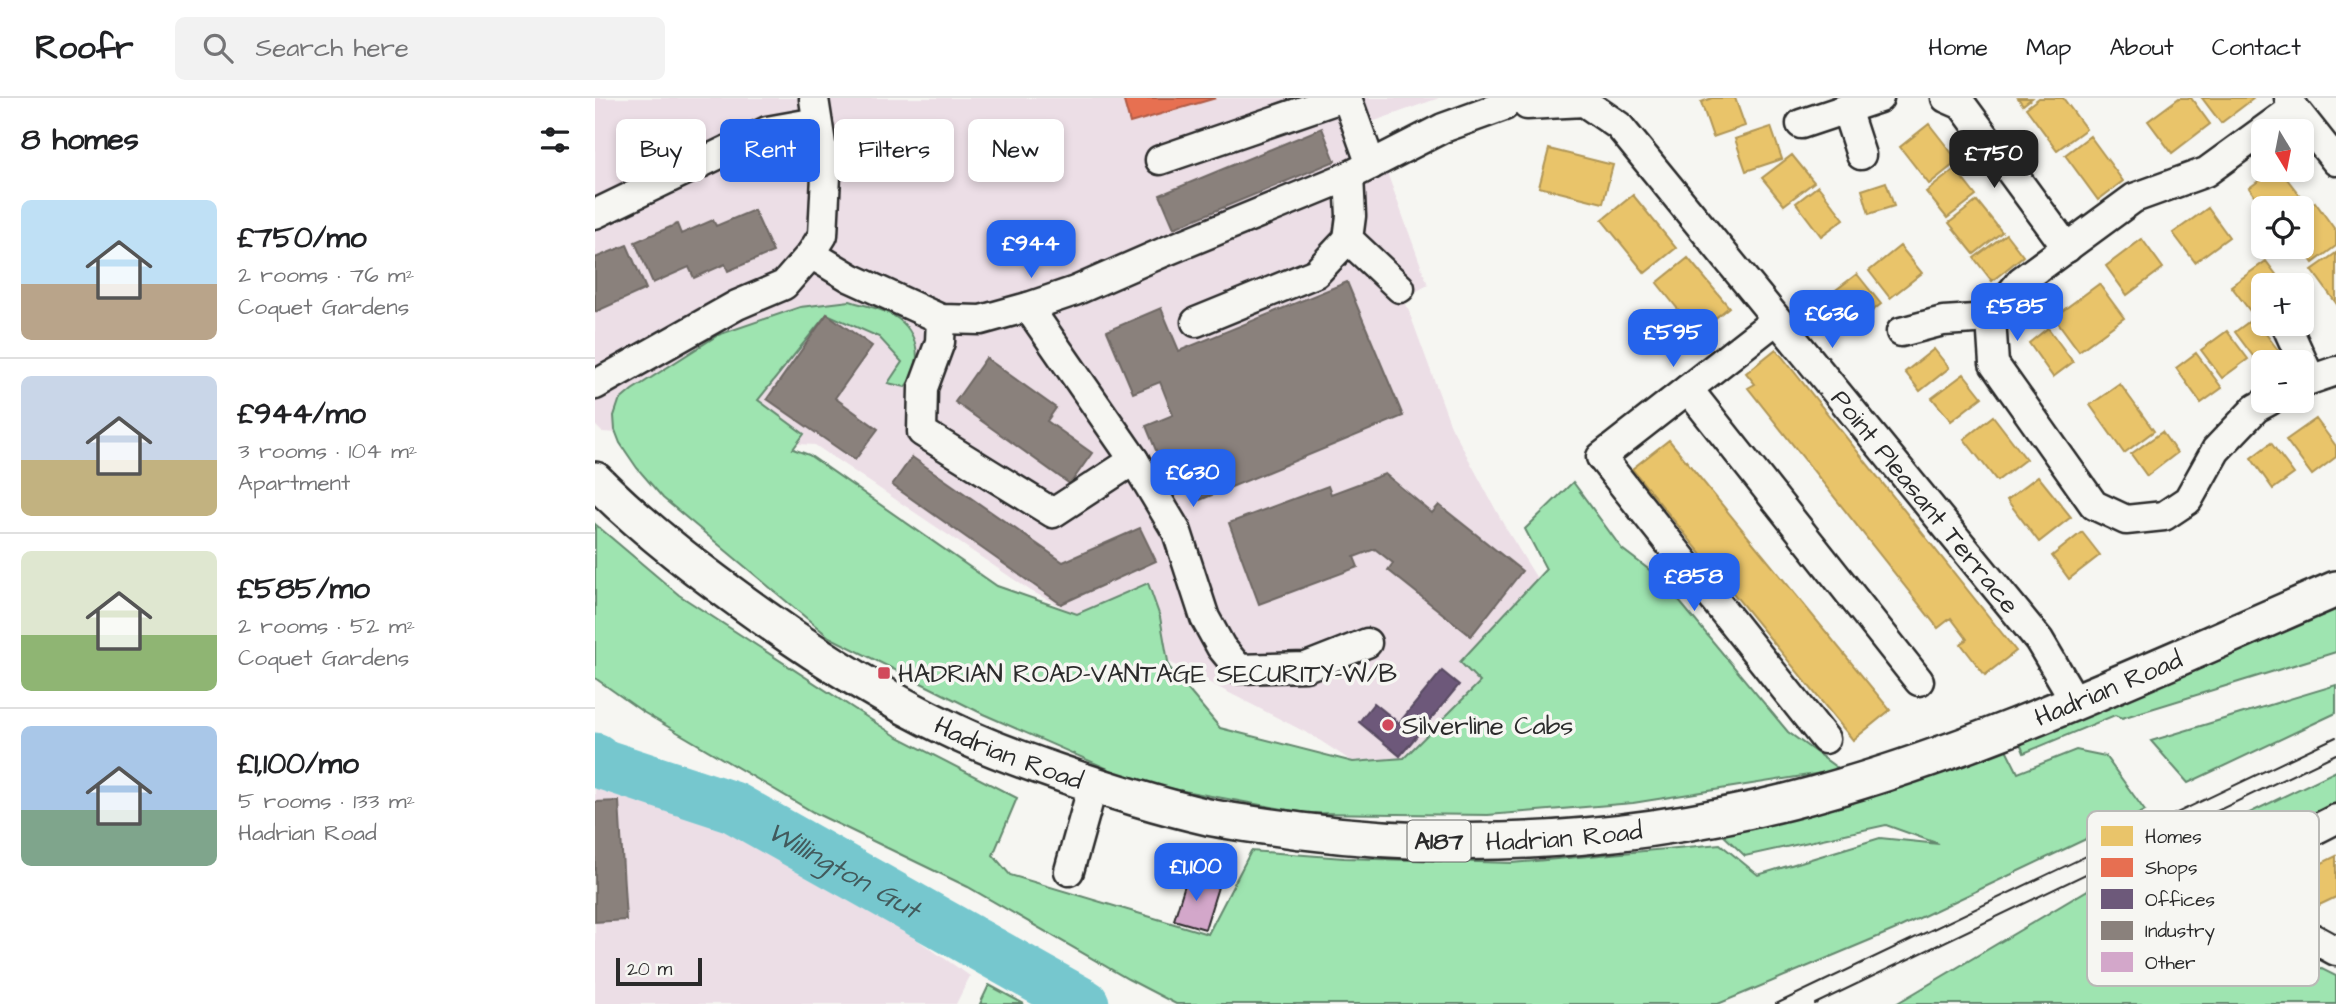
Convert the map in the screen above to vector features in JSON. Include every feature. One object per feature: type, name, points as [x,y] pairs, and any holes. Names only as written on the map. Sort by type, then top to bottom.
[{"type":"main road","name":"Hadrian Road","points":[[595,480],[642,523],[725,591],[839,668],[952,731],[1006,754],[1148,802],[1212,818],[1338,835],[1445,842],[1511,842],[1579,837],[1664,826],[1792,800],[1963,745],[2075,701],[2336,589]]},
{"type":"street","points":[[1160,160],[1341,98]]},
{"type":"street","points":[[1196,322],[1316,273],[1348,239],[1360,171],[1347,98]]},
{"type":"street","points":[[811,254],[851,278],[941,318],[981,320],[1075,291],[1360,171],[1443,128],[1473,98]]},
{"type":"street","points":[[1801,124],[1879,98]]},
{"type":"street","points":[[1958,100],[2067,248]]},
{"type":"street","name":"Point Pleasant Terrace","points":[[1443,128],[1515,105],[1584,102],[1619,126],[2039,640],[2075,701]]},
{"type":"street","points":[[2251,413],[2217,450],[2188,500],[2164,516],[2126,520],[2094,505],[1994,363],[1991,318],[2021,281],[2134,198],[2206,172],[2292,103],[2336,161]]},
{"type":"street","points":[[1846,109],[1861,155]]},
{"type":"street","points":[[595,214],[767,131],[815,111],[826,176],[823,236],[811,254],[784,285],[737,305],[595,385]]},
{"type":"street","points":[[1348,239],[1400,288]]},
{"type":"street","points":[[1028,307],[1134,460],[1177,531],[1205,618],[1221,647],[1239,669],[1306,667],[1367,643]]},
{"type":"street","points":[[941,318],[940,342],[923,388],[922,432],[1053,513],[1134,460]]},
{"type":"street","points":[[1901,332],[1923,324],[1991,318]]},
{"type":"street","points":[[1776,320],[1601,457],[1825,739]]},
{"type":"street","points":[[2292,336],[2316,378]]},
{"type":"street","points":[[1688,389],[1919,681]]},
{"type":"street","points":[[1069,871],[1094,785]]},
{"type":"street","points":[[2319,828],[2336,819]]},
{"type":"street","points":[[2319,942],[2336,951]]},
{"type":"shaded area","points":[[595,98],[1439,98],[1369,123],[1428,285],[1404,298],[1451,426],[1505,527],[1541,585],[1461,663],[1480,681],[1404,758],[1353,762],[1313,736],[1031,591],[815,445],[602,432],[595,425]]},
{"type":"shaded area","points":[[595,778],[741,819],[970,976],[956,1004],[595,1004]]},
{"type":"green space","points":[[850,301],[888,313],[906,327],[916,345],[917,356],[912,377],[905,387],[888,383],[902,362],[879,337],[827,314],[758,400],[804,434],[793,449],[809,455],[997,586],[1077,614],[1148,583],[1160,617],[1169,667],[1220,728],[1353,762],[1404,758],[1480,682],[1460,662],[1546,569],[1525,529],[1573,482],[1622,549],[1660,578],[1788,732],[1840,770],[1633,803],[1488,815],[1305,813],[1140,783],[983,714],[829,637],[663,498],[637,468],[620,443],[615,430],[614,416],[619,401],[718,335],[800,307]]},
{"type":"green space","points":[[595,524],[679,595],[896,736],[1017,798],[993,855],[1010,875],[1208,934],[1251,851],[1344,858],[1512,863],[1720,844],[1758,875],[1880,838],[1939,844],[1886,825],[1745,856],[1721,833],[2004,745],[2018,773],[2076,750],[2105,756],[2145,811],[2087,811],[2087,838],[1894,930],[1718,1004],[1176,1004],[968,887],[813,812],[643,712],[595,678]]},
{"type":"green space","points":[[2336,603],[2336,652],[2122,718],[2115,715],[2024,753],[2018,738]]},
{"type":"green space","points":[[2336,685],[2336,713],[2188,783],[2151,741]]},
{"type":"green space","points":[[2336,771],[2336,803],[2319,812],[2253,811]]},
{"type":"green space","points":[[2087,890],[2087,986],[2319,986],[2319,968],[2336,976],[2336,1004],[1896,1004]]},
{"type":"green space","points":[[989,985],[1024,1004],[980,1004]]},
{"type":"building: Homes","points":[[1712,98],[1735,98],[1745,126],[1713,137],[1701,102]]},
{"type":"building: Homes","points":[[2018,98],[2032,98],[2023,105]]},
{"type":"building: Homes","points":[[2039,98],[2063,98],[2086,129],[2057,150],[2026,108]]},
{"type":"building: Homes","points":[[2179,98],[2191,98],[2210,124],[2172,153],[2148,121]]},
{"type":"building: Homes","points":[[2202,98],[2252,98],[2253,99],[2221,123]]},
{"type":"building: Homes","points":[[1929,124],[1958,161],[1929,184],[1900,147]]},
{"type":"building: Homes","points":[[1771,127],[1782,159],[1746,171],[1735,139]]},
{"type":"building: Homes","points":[[2090,136],[2123,181],[2098,200],[2065,155]]},
{"type":"building: Homes","points":[[1549,149],[1613,165],[1603,203],[1539,187]]},
{"type":"building: Homes","points":[[1792,155],[1814,182],[1784,205],[1762,178]]},
{"type":"building: Homes","points":[[1955,169],[1976,196],[1947,218],[1926,192]]},
{"type":"building: Homes","points":[[1886,182],[1894,206],[1869,214],[1862,190]]},
{"type":"building: Homes","points":[[2257,182],[2289,182],[2300,196],[2255,196],[2249,188]]},
{"type":"building: Homes","points":[[1818,186],[1844,219],[1821,236],[1796,203]]},
{"type":"building: Homes","points":[[1633,195],[1676,248],[1645,273],[1602,220]]},
{"type":"building: Homes","points":[[1977,201],[2002,232],[1974,254],[1949,223]]},
{"type":"building: Homes","points":[[2314,203],[2336,231],[2336,246],[2313,263],[2310,259],[2314,259]]},
{"type":"building: Homes","points":[[2208,208],[2229,237],[2195,262],[2173,233]]},
{"type":"building: Homes","points":[[2006,234],[2023,256],[1992,281],[1974,258]]},
{"type":"building: Homes","points":[[2142,239],[2163,268],[2127,295],[2106,266]]},
{"type":"building: Homes","points":[[1900,246],[1922,273],[1890,298],[1869,271]]},
{"type":"building: Homes","points":[[2336,253],[2336,303],[2312,270]]},
{"type":"building: Homes","points":[[1688,258],[1729,307],[1697,333],[1657,283]]},
{"type":"building: Homes","points":[[2266,261],[2275,273],[2251,273],[2250,311],[2231,286]]},
{"type":"building: Homes","points":[[1857,274],[1881,304],[1848,330],[1824,299]]},
{"type":"building: Homes","points":[[2099,284],[2124,318],[2079,351],[2054,317]]},
{"type":"building: Homes","points":[[2251,320],[2251,336],[2268,336],[2278,350],[2251,350],[2251,353],[2235,332]]},
{"type":"building: Homes","points":[[2048,328],[2073,362],[2053,377],[2029,343]]},
{"type":"building: Homes","points":[[2227,331],[2248,359],[2222,378],[2201,350]]},
{"type":"building: Homes","points":[[1776,349],[2016,651],[1985,675],[1961,644],[1967,639],[1951,618],[1938,628],[1748,388],[1755,384],[1746,373]]},
{"type":"building: Homes","points":[[1934,349],[1949,368],[1920,391],[1905,372]]},
{"type":"building: Homes","points":[[2196,353],[2222,388],[2201,403],[2176,368]]},
{"type":"building: Homes","points":[[1964,374],[1982,397],[1951,421],[1932,398]]},
{"type":"building: Homes","points":[[2120,384],[2154,431],[2124,453],[2090,405]]},
{"type":"building: Homes","points":[[1993,416],[2026,459],[1997,481],[1964,439]]},
{"type":"building: Homes","points":[[2316,419],[2336,446],[2336,457],[2312,475],[2286,440]]},
{"type":"building: Homes","points":[[2162,432],[2177,453],[2147,476],[2131,454]]},
{"type":"building: Homes","points":[[1669,440],[1890,710],[1853,740],[1632,469]]},
{"type":"building: Homes","points":[[2271,443],[2294,474],[2273,489],[2251,458]]},
{"type":"building: Homes","points":[[2038,476],[2071,517],[2039,542],[2007,500]]},
{"type":"building: Homes","points":[[2082,532],[2100,555],[2069,579],[2052,556]]},
{"type":"building: Homes","points":[[2336,856],[2336,897],[2319,905],[2319,864]]},
{"type":"building: Shops","points":[[1123,98],[1216,98],[1130,123]]},
{"type":"building: Offices","points":[[1442,671],[1459,685],[1400,756],[1359,722],[1374,703],[1399,723]]},
{"type":"building: Industry","points":[[1322,128],[1335,161],[1174,228],[1160,195]]},
{"type":"building: Industry","points":[[754,210],[773,252],[728,271],[725,264],[694,278],[689,267],[653,283],[635,242],[677,224],[681,234],[713,220],[716,226]]},
{"type":"building: Industry","points":[[627,245],[646,289],[595,312],[595,258]]},
{"type":"building: Industry","points":[[1347,282],[1403,416],[1200,500],[1184,461],[1164,470],[1146,426],[1173,415],[1160,382],[1133,393],[1107,331],[1161,308],[1179,351]]},
{"type":"building: Industry","points":[[827,314],[872,346],[835,398],[878,429],[855,460],[767,399]]},
{"type":"building: Industry","points":[[986,358],[1056,408],[1047,421],[1092,453],[1070,484],[955,402]]},
{"type":"building: Industry","points":[[912,457],[1063,562],[1140,528],[1156,561],[1061,604],[892,485]]},
{"type":"building: Industry","points":[[1385,474],[1432,513],[1439,505],[1522,571],[1471,636],[1388,570],[1393,563],[1375,549],[1354,557],[1358,567],[1259,604],[1229,523],[1328,486],[1331,494]]},
{"type":"building: Industry","points":[[619,801],[626,920],[595,922],[595,802]]},
{"type":"building: Other","points":[[1187,878],[1218,887],[1205,929],[1174,920]]},
{"type":"waterway","name":"Willington Gut","points":[[595,758],[599,763],[733,807],[1084,1004]]},
{"type":"tram line","points":[[2181,811],[2336,737]]},
{"type":"tram line","points":[[2217,811],[2336,754]]},
{"type":"tram line","points":[[1776,1004],[2087,856]]},
{"type":"tram line","points":[[1815,1004],[2087,873]]},
{"type":"place","name":"HADRIAN ROAD-VANTAGE SECURITY-W/B","points":[[884,673]]},
{"type":"place","name":"Silverline Cabs","points":[[1388,725]]}]
